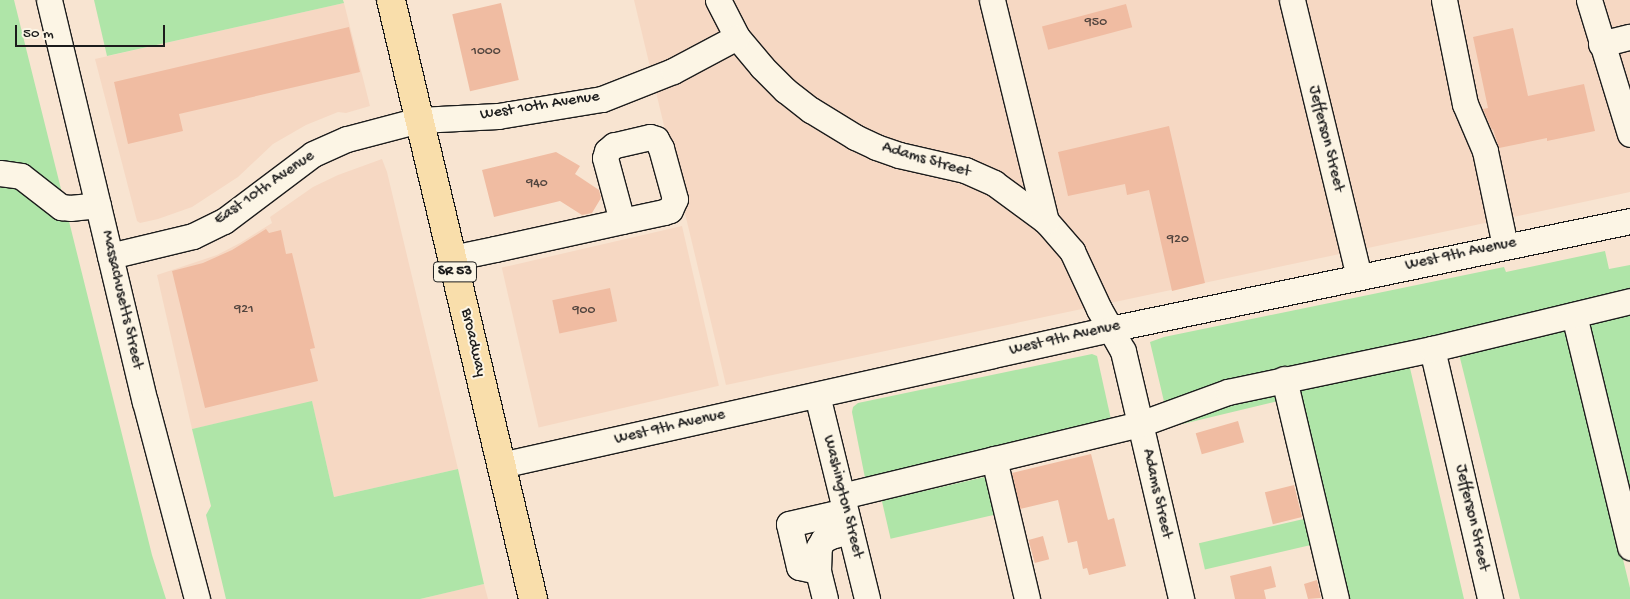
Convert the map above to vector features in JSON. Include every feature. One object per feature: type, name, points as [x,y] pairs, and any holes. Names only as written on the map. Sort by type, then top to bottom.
[{"type":"main road","name":"Broadway","points":[[391,0],[533,599]]},
{"type":"street","name":"Massachusetts Street","points":[[49,0],[145,402],[197,599]]},
{"type":"street","name":"Adams Street","points":[[718,0],[737,37],[762,66],[785,90],[838,128],[891,152],[965,170],[994,183],[1046,222],[1072,251],[1110,329],[1123,351],[1181,599]]},
{"type":"street","points":[[992,0],[1046,222]]},
{"type":"street","name":"Jefferson Street","points":[[1292,0],[1359,277]]},
{"type":"street","points":[[1444,0],[1465,104],[1485,151],[1505,246]]},
{"type":"street","points":[[1589,0],[1630,134]]},
{"type":"street","name":"West 10th Avenue","points":[[419,120],[498,116],[602,99],[673,71],[737,37]]},
{"type":"street","points":[[1602,44],[1630,37]]},
{"type":"street","name":"East 10th Avenue","points":[[110,256],[194,236],[224,221],[313,154],[347,139],[419,120]]},
{"type":"street","points":[[0,173],[21,176],[61,207],[98,205]]},
{"type":"street","name":"West 9th Avenue","points":[[501,465],[1110,329],[1630,220]]},
{"type":"street","points":[[452,258],[622,222]]},
{"type":"street","points":[[818,571],[800,567],[789,524],[846,513],[994,460],[1140,424],[1228,392],[1432,348],[1630,301]]},
{"type":"street","points":[[1574,315],[1630,547]]},
{"type":"street","name":"Jefferson Street","points":[[1432,348],[1490,599]]},
{"type":"street","points":[[1284,379],[1336,599]]},
{"type":"street","name":"Washington Street","points":[[817,395],[867,599]]},
{"type":"street","points":[[994,460],[1027,599]]},
{"type":"street","points":[[825,599],[818,571],[818,557],[823,540],[831,536],[846,513]]},
{"type":"shaded area","points":[[634,0],[1630,0],[1630,192],[726,385]]},
{"type":"shaded area","points":[[344,3],[370,106],[346,113],[338,112],[306,125],[273,144],[238,177],[192,207],[158,219],[140,223],[137,221],[95,59]]},
{"type":"shaded area","points":[[382,159],[387,172],[458,469],[334,497],[312,402],[192,429],[157,275],[217,255],[272,223],[270,217],[313,187],[338,175]]},
{"type":"shaded area","points":[[682,226],[719,386],[539,427],[502,268]]},
{"type":"shaded area","points":[[484,584],[488,599],[420,599]]},
{"type":"green space","points":[[0,0],[14,0],[152,555],[166,599],[0,599]]},
{"type":"green space","points":[[94,0],[343,0],[344,3],[107,56]]},
{"type":"green space","points":[[1605,251],[1609,269],[1630,265],[1630,505],[1567,330],[1630,588],[1630,599],[1520,599],[1459,354],[1410,368],[1464,599],[1347,599],[1278,401],[1170,427],[1150,342],[1164,337],[1504,267],[1506,272]]},
{"type":"green space","points":[[1092,354],[1097,356],[1112,424],[866,483],[852,412],[853,407],[858,403]]},
{"type":"green space","points":[[312,401],[334,497],[458,469],[484,584],[420,599],[226,599],[206,515],[211,506],[192,429]]},
{"type":"green space","points":[[989,476],[998,514],[891,539],[882,501]]},
{"type":"green space","points":[[1308,518],[1314,544],[1205,570],[1199,543]]},
{"type":"building","points":[[501,3],[519,80],[470,91],[452,14]]},
{"type":"building","points":[[1126,4],[1132,27],[1048,50],[1042,27]]},
{"type":"building","points":[[349,27],[360,72],[179,114],[183,131],[128,144],[114,82]]},
{"type":"building","points":[[1513,28],[1528,96],[1584,84],[1595,131],[1499,148],[1493,129],[1483,109],[1488,108],[1473,37]]},
{"type":"building","points":[[1169,126],[1205,283],[1172,291],[1149,190],[1127,195],[1125,184],[1068,196],[1058,152]]},
{"type":"building","points":[[556,152],[580,166],[575,174],[599,190],[601,198],[592,213],[582,215],[560,201],[494,217],[482,170]]},
{"type":"building","points":[[266,229],[269,233],[281,230],[286,254],[292,253],[315,348],[310,349],[318,381],[205,408],[172,271],[203,263],[232,250]]},
{"type":"building","points":[[610,288],[617,321],[559,334],[552,300]]},
{"type":"building","points":[[1238,421],[1244,442],[1202,454],[1196,433]]},
{"type":"building","points":[[1091,454],[1108,520],[1114,518],[1126,566],[1089,575],[1087,568],[1083,569],[1077,541],[1068,543],[1058,500],[1020,509],[1012,473]]},
{"type":"building","points":[[1294,485],[1302,517],[1273,524],[1265,492]]},
{"type":"building","points":[[1043,536],[1049,559],[1035,563],[1029,540]]},
{"type":"building","points":[[1271,566],[1276,587],[1264,590],[1266,599],[1235,599],[1230,576]]},
{"type":"building","points":[[1317,580],[1321,598],[1308,599],[1304,584]]}]
